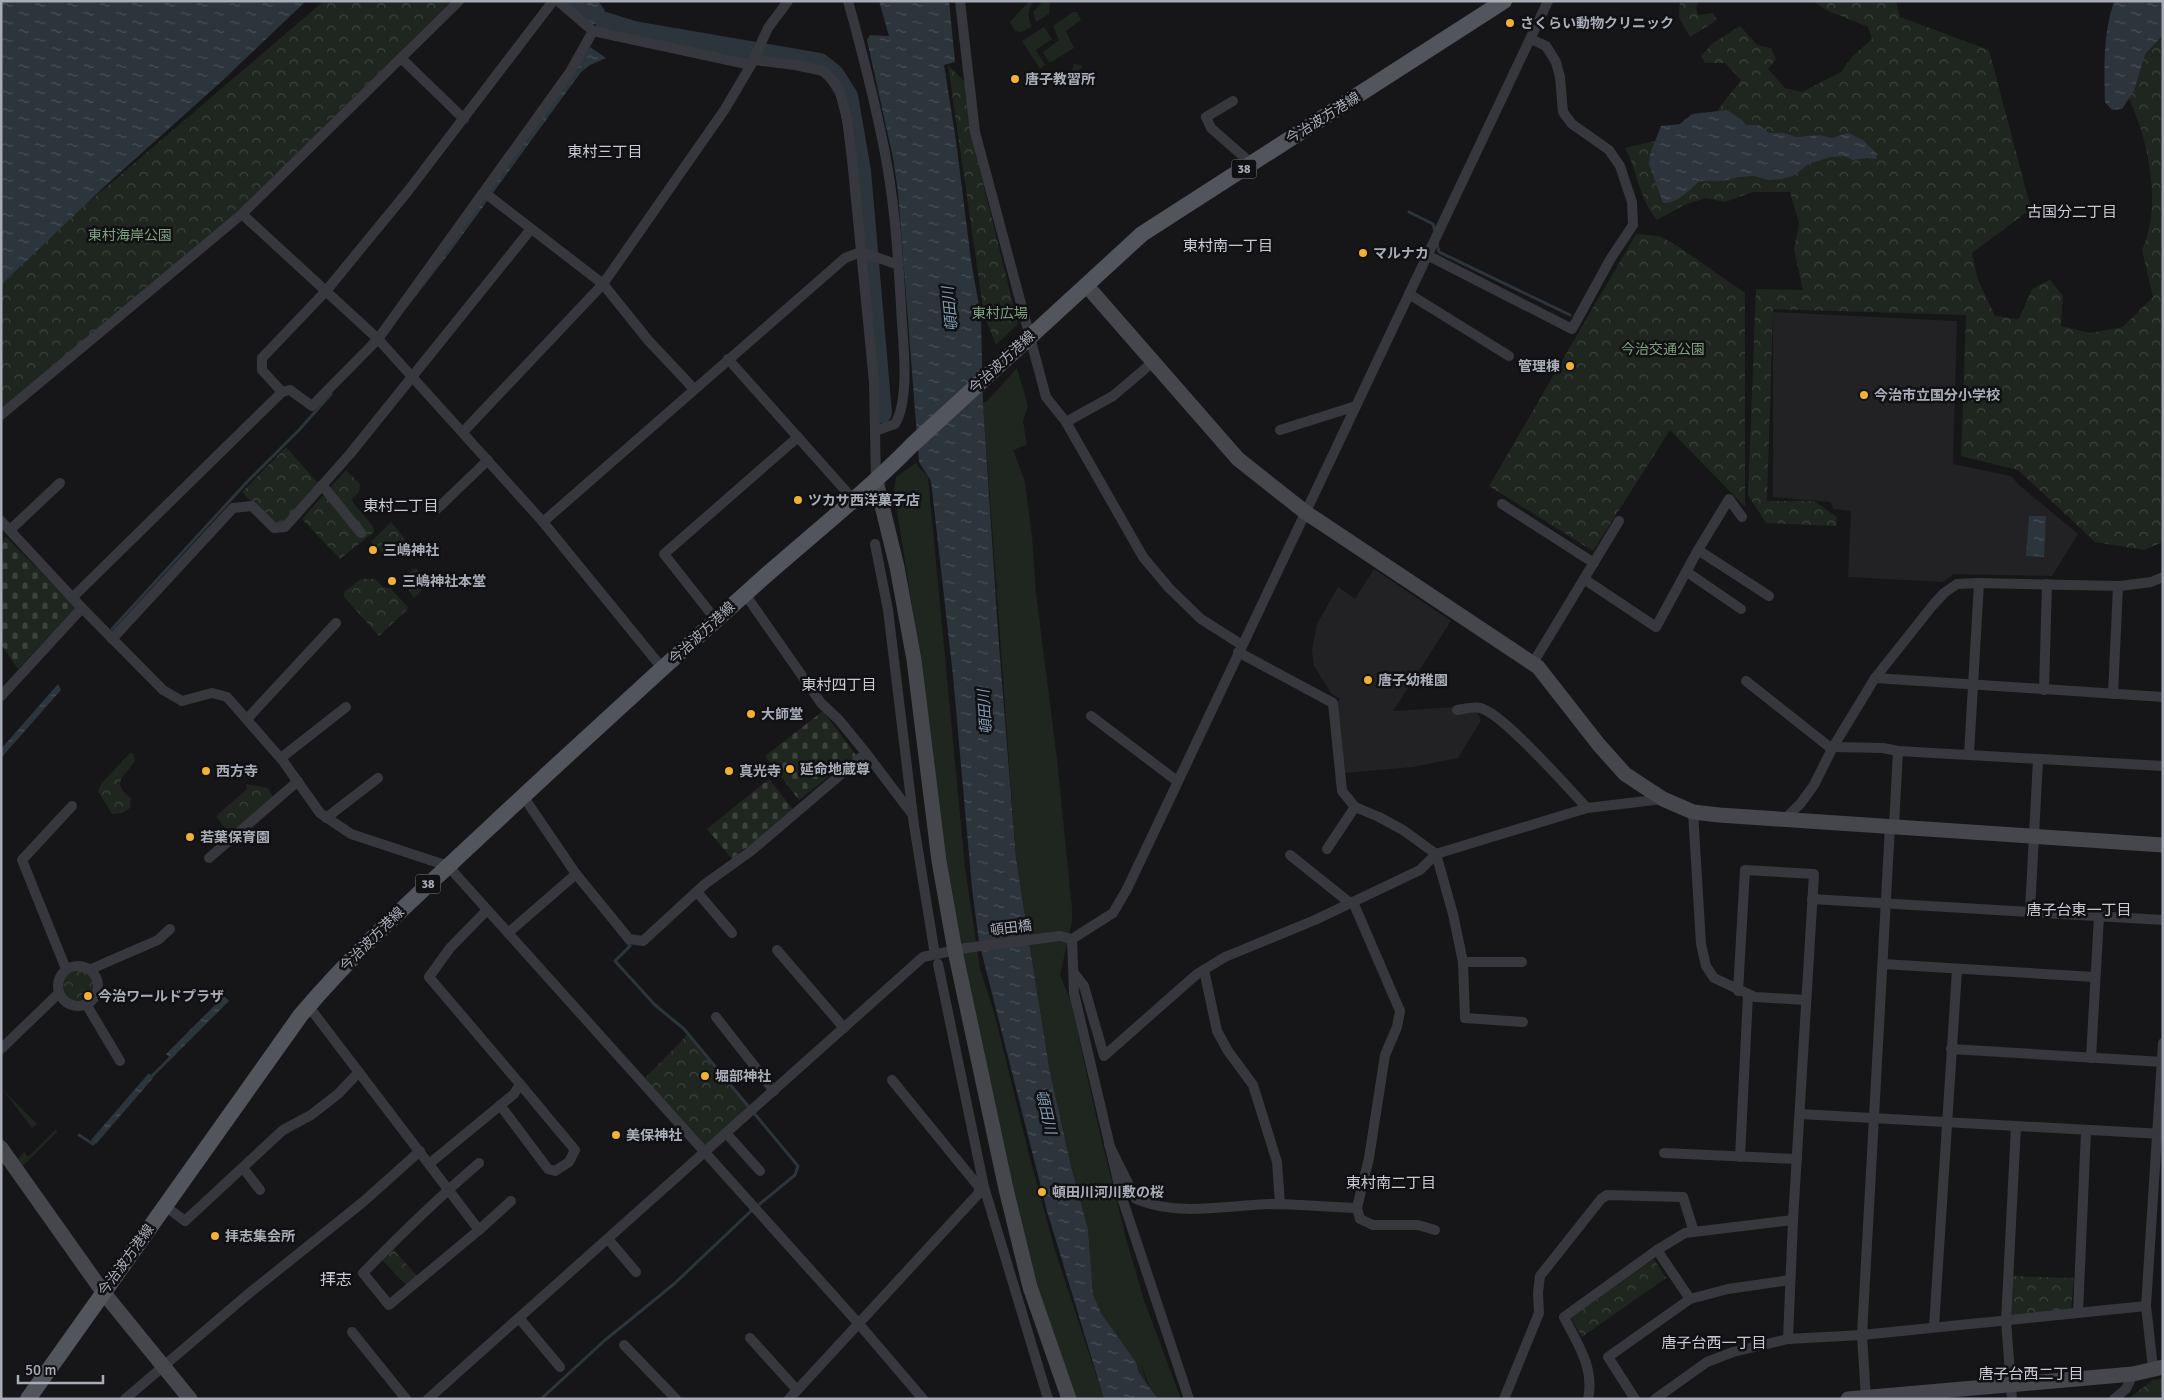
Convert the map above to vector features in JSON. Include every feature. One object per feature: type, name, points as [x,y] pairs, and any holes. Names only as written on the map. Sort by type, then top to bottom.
[{"type":"main road","name":"今治波方港線","points":[[28,1399],[285,1036],[308,1006],[354,955],[523,796],[745,594],[876,481],[912,445],[1142,234],[1504,1]]},
{"type":"street","points":[[1,415],[242,214],[458,1]]},
{"type":"street","points":[[282,392],[262,370],[262,358],[326,291],[464,119],[553,1]]},
{"type":"street","points":[[558,1],[593,31],[752,63],[794,64],[824,71],[839,88],[847,119],[874,382],[876,481],[897,567],[914,660],[940,861],[960,949],[1006,1189],[1030,1287],[1069,1399]]},
{"type":"street","points":[[463,432],[603,284],[725,109],[752,63],[768,28],[788,1]]},
{"type":"street","points":[[848,1],[868,69],[887,165],[899,265],[905,364],[900,416],[895,424],[875,431]]},
{"type":"street","points":[[960,1],[974,132],[1046,397],[1066,422],[1143,557],[1169,588],[1201,619],[1240,649],[1333,703],[1342,791],[1355,807],[1403,830],[1436,854],[1453,914],[1463,962],[1465,1018],[1523,1022]]},
{"type":"street","points":[[1189,1399],[1122,1198],[1074,993],[1072,939],[1113,913],[1127,889],[1548,1]]},
{"type":"street","points":[[72,598],[282,392],[290,390],[312,406],[378,338],[570,72],[593,31]]},
{"type":"street","points":[[1427,255],[1572,329],[1610,258],[1633,225],[1632,202],[1620,166],[1609,150],[1572,124],[1563,112],[1560,77],[1556,62],[1546,46],[1531,39]]},
{"type":"street","points":[[401,58],[464,119]]},
{"type":"street","points":[[1233,102],[1206,117],[1211,128],[1252,164]]},
{"type":"street","points":[[484,193],[603,284],[648,340],[694,390]]},
{"type":"street","points":[[242,214],[378,338],[543,522],[663,669]]},
{"type":"street","points":[[112,639],[233,508],[252,506],[274,528],[286,527],[531,229]]},
{"type":"street","points":[[543,522],[845,258],[861,252],[899,265]]},
{"type":"street","points":[[1087,286],[1238,459],[1305,512],[1533,663],[1599,745],[1625,774],[1663,799],[1693,812],[1719,816],[1786,818],[2163,845]]},
{"type":"street","points":[[1409,294],[1509,356]]},
{"type":"street","points":[[728,359],[853,499]]},
{"type":"street","points":[[1066,422],[1113,396],[1152,362]]},
{"type":"street","points":[[1280,430],[1356,406]]},
{"type":"street","points":[[716,620],[664,554],[798,437]]},
{"type":"street","points":[[437,509],[488,460]]},
{"type":"street","points":[[10,530],[60,483]]},
{"type":"street","points":[[322,485],[361,533]]},
{"type":"street","points":[[1584,579],[1656,627],[1698,550],[1729,499],[1742,517]]},
{"type":"street","points":[[1502,504],[1594,563]]},
{"type":"street","points":[[1,521],[72,598],[164,690],[182,701],[212,694],[227,697],[281,758],[320,813],[326,818],[351,834],[448,866],[859,1324],[923,1399]]},
{"type":"street","points":[[1533,663],[1620,521]]},
{"type":"street","points":[[875,544],[888,610],[913,815],[934,949]]},
{"type":"street","points":[[1698,550],[1769,596]]},
{"type":"street","points":[[1686,572],[1741,609]]},
{"type":"street","points":[[1786,818],[1802,803],[1814,785],[1832,748],[1875,678],[1944,593],[1957,584],[2118,586],[2151,582],[2163,577]]},
{"type":"street","points":[[1969,754],[1979,583]]},
{"type":"street","points":[[2044,690],[2048,584]]},
{"type":"street","points":[[2113,694],[2118,586]]},
{"type":"street","points":[[745,594],[821,703],[839,720],[913,815]]},
{"type":"street","points":[[1,696],[82,608]]},
{"type":"street","points":[[247,720],[336,623]]},
{"type":"street","points":[[1875,678],[2163,697]]},
{"type":"street","points":[[1746,681],[1832,748],[1883,748],[1898,751],[2163,766]]},
{"type":"street","points":[[281,758],[346,707]]},
{"type":"street","points":[[1457,710],[1480,708],[1498,717],[1587,808]]},
{"type":"street","points":[[1091,716],[1177,781]]},
{"type":"street","points":[[1866,1398],[1862,1334],[1886,904],[1898,751]]},
{"type":"street","points":[[523,796],[576,874],[629,939],[643,940],[697,892],[751,851],[866,753]]},
{"type":"street","points":[[2030,911],[2038,760]]},
{"type":"street","points":[[326,818],[378,778]]},
{"type":"street","points":[[209,858],[298,781]]},
{"type":"street","points":[[1074,973],[1084,986],[1104,1056],[1197,974],[1225,957],[1352,903],[1420,870],[1436,854],[1587,808],[1663,799]]},
{"type":"street","points":[[66,969],[22,860],[72,806]]},
{"type":"street","points":[[1327,849],[1355,807]]},
{"type":"street","points":[[1693,812],[1701,944],[1706,966],[1714,978],[1743,993],[1755,997],[1806,1000]]},
{"type":"street","points":[[1290,855],[1352,903],[1400,1011],[1398,1027],[1385,1055],[1369,1158],[1357,1208],[1360,1219],[1372,1225],[1418,1225],[1435,1230]]},
{"type":"street","points":[[1740,1157],[1745,870],[1814,874],[1793,1220],[1788,1339]]},
{"type":"street","points":[[508,933],[576,874]]},
{"type":"street","points":[[697,892],[732,933]]},
{"type":"street","points":[[1812,899],[2163,920]]},
{"type":"street","points":[[488,910],[450,948],[429,977],[575,1150],[569,1162],[555,1171],[548,1169],[500,1105]]},
{"type":"street","points":[[2091,1058],[2099,916]]},
{"type":"street","points":[[91,970],[158,940],[170,929]]},
{"type":"street","name":"頓田橋","points":[[428,1399],[923,957],[960,949],[1060,936],[1072,939]]},
{"type":"street","points":[[777,950],[844,1028]]},
{"type":"street","points":[[1463,962],[1522,962]]},
{"type":"street","points":[[938,964],[978,1156],[1003,1254],[1048,1399]]},
{"type":"street","points":[[1883,964],[2095,977]]},
{"type":"street","points":[[78,965],[91,970],[96,976],[98,986],[95,997],[86,1004],[78,1006],[69,1004],[59,994],[58,982],[66,969],[78,965]]},
{"type":"street","points":[[1204,970],[1217,1031],[1228,1051],[1253,1086],[1277,1162],[1280,1204]]},
{"type":"street","points":[[1934,1327],[1957,970]]},
{"type":"street","points":[[1,1049],[59,994]]},
{"type":"street","points":[[86,1004],[120,1061]]},
{"type":"street","points":[[308,1006],[479,1230]]},
{"type":"street","points":[[716,1017],[774,1091]]},
{"type":"street","points":[[1848,1399],[2011,1383],[2132,1374],[2158,1368],[2146,1306],[2160,1134],[2163,1043]]},
{"type":"street","points":[[1951,1049],[2162,1062]]},
{"type":"street","points":[[165,1206],[184,1221],[283,1130],[311,1115],[338,1094],[359,1072]]},
{"type":"street","points":[[892,1080],[979,1187]]},
{"type":"street","points":[[429,1164],[514,1094],[520,1084]]},
{"type":"street","points":[[1800,1114],[2160,1134]]},
{"type":"street","points":[[2012,1399],[2006,1321],[2016,1126]]},
{"type":"street","points":[[2078,1312],[2086,1131]]},
{"type":"street","points":[[726,1133],[760,1171]]},
{"type":"street","points":[[1109,1145],[1136,1199],[1153,1206],[1177,1209],[1280,1204],[1357,1208]]},
{"type":"street","points":[[1,1148],[103,1292],[190,1399]]},
{"type":"street","points":[[125,1399],[247,1295],[363,1202],[420,1152]]},
{"type":"street","points":[[1664,1153],[1797,1159]]},
{"type":"street","points":[[790,1399],[979,1194],[978,1156]]},
{"type":"street","points":[[479,1163],[408,1226],[363,1273],[389,1305],[511,1201]]},
{"type":"street","points":[[243,1168],[260,1190]]},
{"type":"street","points":[[1504,1399],[1539,1313],[1538,1293],[1540,1276],[1602,1199],[1607,1195],[1683,1196],[1694,1232]]},
{"type":"street","points":[[1588,1399],[1590,1375],[1586,1361],[1564,1317],[1657,1250],[1685,1233],[1793,1220]]},
{"type":"street","points":[[608,1238],[636,1272]]},
{"type":"street","points":[[1657,1250],[1690,1299]]},
{"type":"street","points":[[1635,1399],[1608,1357],[1690,1299],[1728,1289],[1790,1280]]},
{"type":"street","points":[[1656,1399],[1707,1362],[1733,1352],[1788,1339],[2006,1321],[2146,1306]]},
{"type":"street","points":[[519,1318],[560,1366]]},
{"type":"street","points":[[352,1332],[406,1399]]},
{"type":"street","points":[[750,1338],[797,1390]]},
{"type":"street","points":[[624,1345],[676,1399]]},
{"type":"street","points":[[2114,1399],[2126,1389],[2132,1374]]},
{"type":"shaded area","name":"今治市立国分小学校","points":[[1773,312],[1957,321],[1953,464],[2011,476],[2019,485],[2078,534],[2052,576],[1954,574],[1942,582],[1848,577],[1851,511],[1834,509],[1830,502],[1773,497]]},
{"type":"shaded area","name":"唐子幼稚園","points":[[1374,569],[1451,621],[1393,711],[1454,707],[1477,711],[1481,720],[1458,758],[1413,767],[1344,773],[1336,704],[1340,699],[1331,693],[1314,666],[1312,650],[1317,624],[1338,587],[1355,599]]},
{"type":"green space","name":"東村海岸公園","points":[[324,1],[451,1],[241,209],[1,410],[1,277]]},
{"type":"green space","points":[[1029,1],[1034,1],[1030,6],[1029,13],[1029,20],[1032,26],[1022,32],[1015,31],[1010,22]]},
{"type":"green space","points":[[1043,1],[1050,1],[1049,14],[1036,22],[1033,12]]},
{"type":"green space","points":[[1680,1],[1700,1],[1696,7],[1698,15],[1713,13],[1717,20],[1690,37],[1679,17]]},
{"type":"green space","points":[[1813,1],[1896,1],[1900,17],[1989,50],[2031,209],[1972,253],[1978,280],[1995,316],[2019,319],[2032,289],[2050,280],[2063,296],[2061,326],[2090,333],[2123,327],[2153,297],[2142,250],[2152,210],[2149,165],[2138,121],[2120,81],[2163,1],[2163,542],[2144,550],[2095,542],[2018,470],[1961,456],[1966,315],[1773,309],[1767,501],[1814,501],[1837,517],[1836,526],[1766,523],[1748,495],[1756,289],[1803,290],[1794,250],[1799,223],[1790,192],[1753,192],[1725,202],[1706,198],[1684,205],[1657,220],[1642,194],[1625,148],[1663,139],[1710,120],[1741,80],[1725,63],[1705,63],[1701,56],[1713,43],[1740,26],[1757,45],[1771,48],[1776,59],[1768,69],[1785,88],[1802,92],[1841,72],[1852,57],[1872,39],[1868,27],[1826,10]]},
{"type":"green space","points":[[1073,12],[1077,12],[1081,20],[1066,31],[1074,48],[1049,62],[1043,52],[1059,40],[1053,26]]},
{"type":"green space","points":[[1044,27],[1052,39],[1036,50],[1045,65],[1040,69],[1022,41]]},
{"type":"green space","points":[[1074,64],[1081,65],[1082,67],[1064,79],[1054,80],[1044,76],[1051,71],[1058,75],[1067,75],[1072,71]]},
{"type":"green space","name":"東村広場","points":[[948,65],[964,81],[976,155],[1018,324],[996,345],[984,315]]},
{"type":"green space","name":"今治交通公園","points":[[1636,234],[1659,236],[1676,245],[1745,293],[1745,507],[1670,430],[1593,551],[1489,486]]},
{"type":"green space","points":[[1017,368],[1028,406],[1023,421],[1027,445],[1013,450],[1025,482],[1072,908],[1072,922],[1060,975],[1071,1002],[1099,1129],[1126,1238],[1144,1300],[1181,1399],[1154,1399],[1140,1361],[1147,1384],[1139,1373],[1136,1362],[1101,1313],[1093,1294],[1088,1229],[1071,1166],[1050,1072],[1016,858],[983,403]]},
{"type":"green space","points":[[286,447],[318,483],[282,524],[273,525],[242,492]]},
{"type":"green space","points":[[917,462],[917,465],[928,477],[965,867],[980,969],[994,1012],[1054,1247],[1104,1399],[1075,1399],[1030,1264],[991,1095],[952,908],[914,618],[894,492],[896,477]]},
{"type":"green space","points":[[346,470],[360,484],[359,492],[351,500],[373,526],[374,532],[340,559],[302,519]]},
{"type":"green space","points":[[391,522],[412,547],[405,553],[388,558],[371,542]]},
{"type":"green space","points":[[6,537],[76,607],[18,669],[1,644],[1,542]]},
{"type":"green space","points":[[416,568],[429,583],[414,598],[401,577]]},
{"type":"green space","points":[[361,579],[375,579],[383,587],[390,588],[409,608],[379,636],[344,597],[344,592]]},
{"type":"green space","points":[[823,711],[856,755],[799,800],[765,756]]},
{"type":"green space","points":[[130,753],[133,753],[135,761],[120,783],[121,788],[131,798],[130,808],[122,813],[112,814],[98,791],[101,784]]},
{"type":"green space","points":[[769,779],[795,812],[754,845],[743,849],[732,859],[707,829]]},
{"type":"green space","points":[[246,784],[268,788],[273,798],[230,835],[216,816],[247,789]]},
{"type":"green space","points":[[82,966],[89,969],[95,975],[98,986],[97,994],[89,1003],[82,1006],[74,1006],[67,1003],[59,994],[58,982],[61,975],[70,967]]},
{"type":"green space","points":[[688,1034],[749,1108],[706,1148],[644,1079]]},
{"type":"green space","points":[[3,1090],[37,1124],[32,1128]]},
{"type":"green space","points":[[56,1129],[57,1132],[23,1166],[1,1142],[1,1136],[18,1159],[24,1152],[28,1157]]},
{"type":"green space","points":[[392,1248],[418,1277],[408,1287],[381,1259]]},
{"type":"green space","points":[[1654,1259],[1666,1278],[1582,1337],[1571,1318]]},
{"type":"green space","points":[[2012,1276],[2074,1278],[2071,1310],[2009,1317]]},
{"type":"green space","points":[[2163,1379],[2163,1397],[2155,1399],[2128,1399],[2153,1380]]},
{"type":"water","points":[[1,1],[306,1],[222,81],[105,186],[1,285]]},
{"type":"water","points":[[563,1],[597,1],[604,10],[605,22],[591,25]]},
{"type":"water","name":"頓田川","points":[[879,1],[949,1],[955,62],[944,65],[971,260],[981,318],[983,403],[998,632],[1016,858],[1050,1072],[1071,1166],[1088,1229],[1093,1294],[1101,1313],[1136,1362],[1139,1373],[1158,1399],[1104,1399],[1047,1211],[979,942],[972,888],[953,676],[931,481],[919,462],[898,192],[893,158],[867,40],[870,35],[889,36]]},
{"type":"water","points":[[2114,1],[2163,1],[2163,35],[2145,54],[2134,91],[2122,109],[2112,110],[2105,102],[2105,64],[2106,38]]},
{"type":"water","points":[[590,47],[606,58],[590,65],[581,72],[450,252],[405,310],[403,307],[566,83]]},
{"type":"water","points":[[1727,110],[1746,125],[1759,125],[1769,133],[1783,133],[1797,137],[1819,135],[1832,138],[1848,133],[1863,140],[1877,154],[1876,159],[1853,160],[1844,156],[1831,157],[1808,164],[1795,175],[1782,179],[1768,180],[1754,176],[1737,177],[1724,181],[1699,181],[1678,199],[1663,203],[1649,164],[1650,154],[1661,126],[1680,124],[1692,114]]},
{"type":"water","points":[[2029,516],[2046,516],[2044,557],[2026,556]]},
{"type":"water","points":[[58,684],[61,690],[1,758],[1,749]]},
{"type":"water","points":[[224,996],[229,1001],[171,1059],[166,1054]]},
{"type":"water","points":[[149,1073],[153,1078],[96,1144],[91,1140]]},
{"type":"waterway","points":[[605,22],[634,31],[820,63],[834,74],[848,96],[861,171],[882,413]]},
{"type":"waterway","points":[[1409,212],[1433,224],[1435,232]]},
{"type":"waterway","points":[[1437,243],[1439,252],[1570,315]]},
{"type":"waterway","points":[[112,629],[246,483],[299,430],[331,394]]},
{"type":"waterway","points":[[541,1399],[604,1341],[674,1284],[750,1212],[795,1175],[798,1166],[684,1029],[655,1005],[615,961],[630,946],[626,941]]},
{"type":"waterway","points":[[149,1079],[173,1055]]},
{"type":"waterway","points":[[79,1135],[93,1144],[95,1140]]},
{"type":"place","name":"さくらい動物クリニック","points":[[1510,23]]},
{"type":"place","name":"唐子教習所","points":[[1015,79]]},
{"type":"place","name":"マルナカ","points":[[1363,253]]},
{"type":"place","name":"管理棟","points":[[1570,366]]},
{"type":"place","name":"今治市立国分小学校","points":[[1864,395]]},
{"type":"place","name":"ツカサ西洋菓子店","points":[[798,500]]},
{"type":"place","name":"三嶋神社","points":[[373,550]]},
{"type":"place","name":"三嶋神社本堂","points":[[392,581]]},
{"type":"place","name":"唐子幼稚園","points":[[1368,680]]},
{"type":"place","name":"大師堂","points":[[751,714]]},
{"type":"place","name":"延命地蔵尊","points":[[790,769]]},
{"type":"place","name":"西方寺","points":[[206,771]]},
{"type":"place","name":"真光寺","points":[[729,771]]},
{"type":"place","name":"若葉保育園","points":[[190,837]]},
{"type":"place","name":"今治ワールドプラザ","points":[[88,996]]},
{"type":"place","name":"堀部神社","points":[[705,1076]]},
{"type":"place","name":"美保神社","points":[[616,1135]]},
{"type":"place","name":"頓田川河川敷の桜","points":[[1042,1192]]},
{"type":"place","name":"拝志集会所","points":[[215,1236]]},
{"type":"district","name":"東村三丁目","points":[[605,152]]},
{"type":"district","name":"古国分二丁目","points":[[2072,212]]},
{"type":"district","name":"東村南一丁目","points":[[1228,246]]},
{"type":"district","name":"東村二丁目","points":[[401,506]]},
{"type":"district","name":"東村四丁目","points":[[839,685]]},
{"type":"district","name":"唐子台東一丁目","points":[[2079,910]]},
{"type":"district","name":"東村南二丁目","points":[[1391,1183]]},
{"type":"district","name":"拝志","points":[[336,1280]]},
{"type":"district","name":"唐子台西一丁目","points":[[1714,1343]]},
{"type":"district","name":"唐子台西二丁目","points":[[2031,1374]]}]
